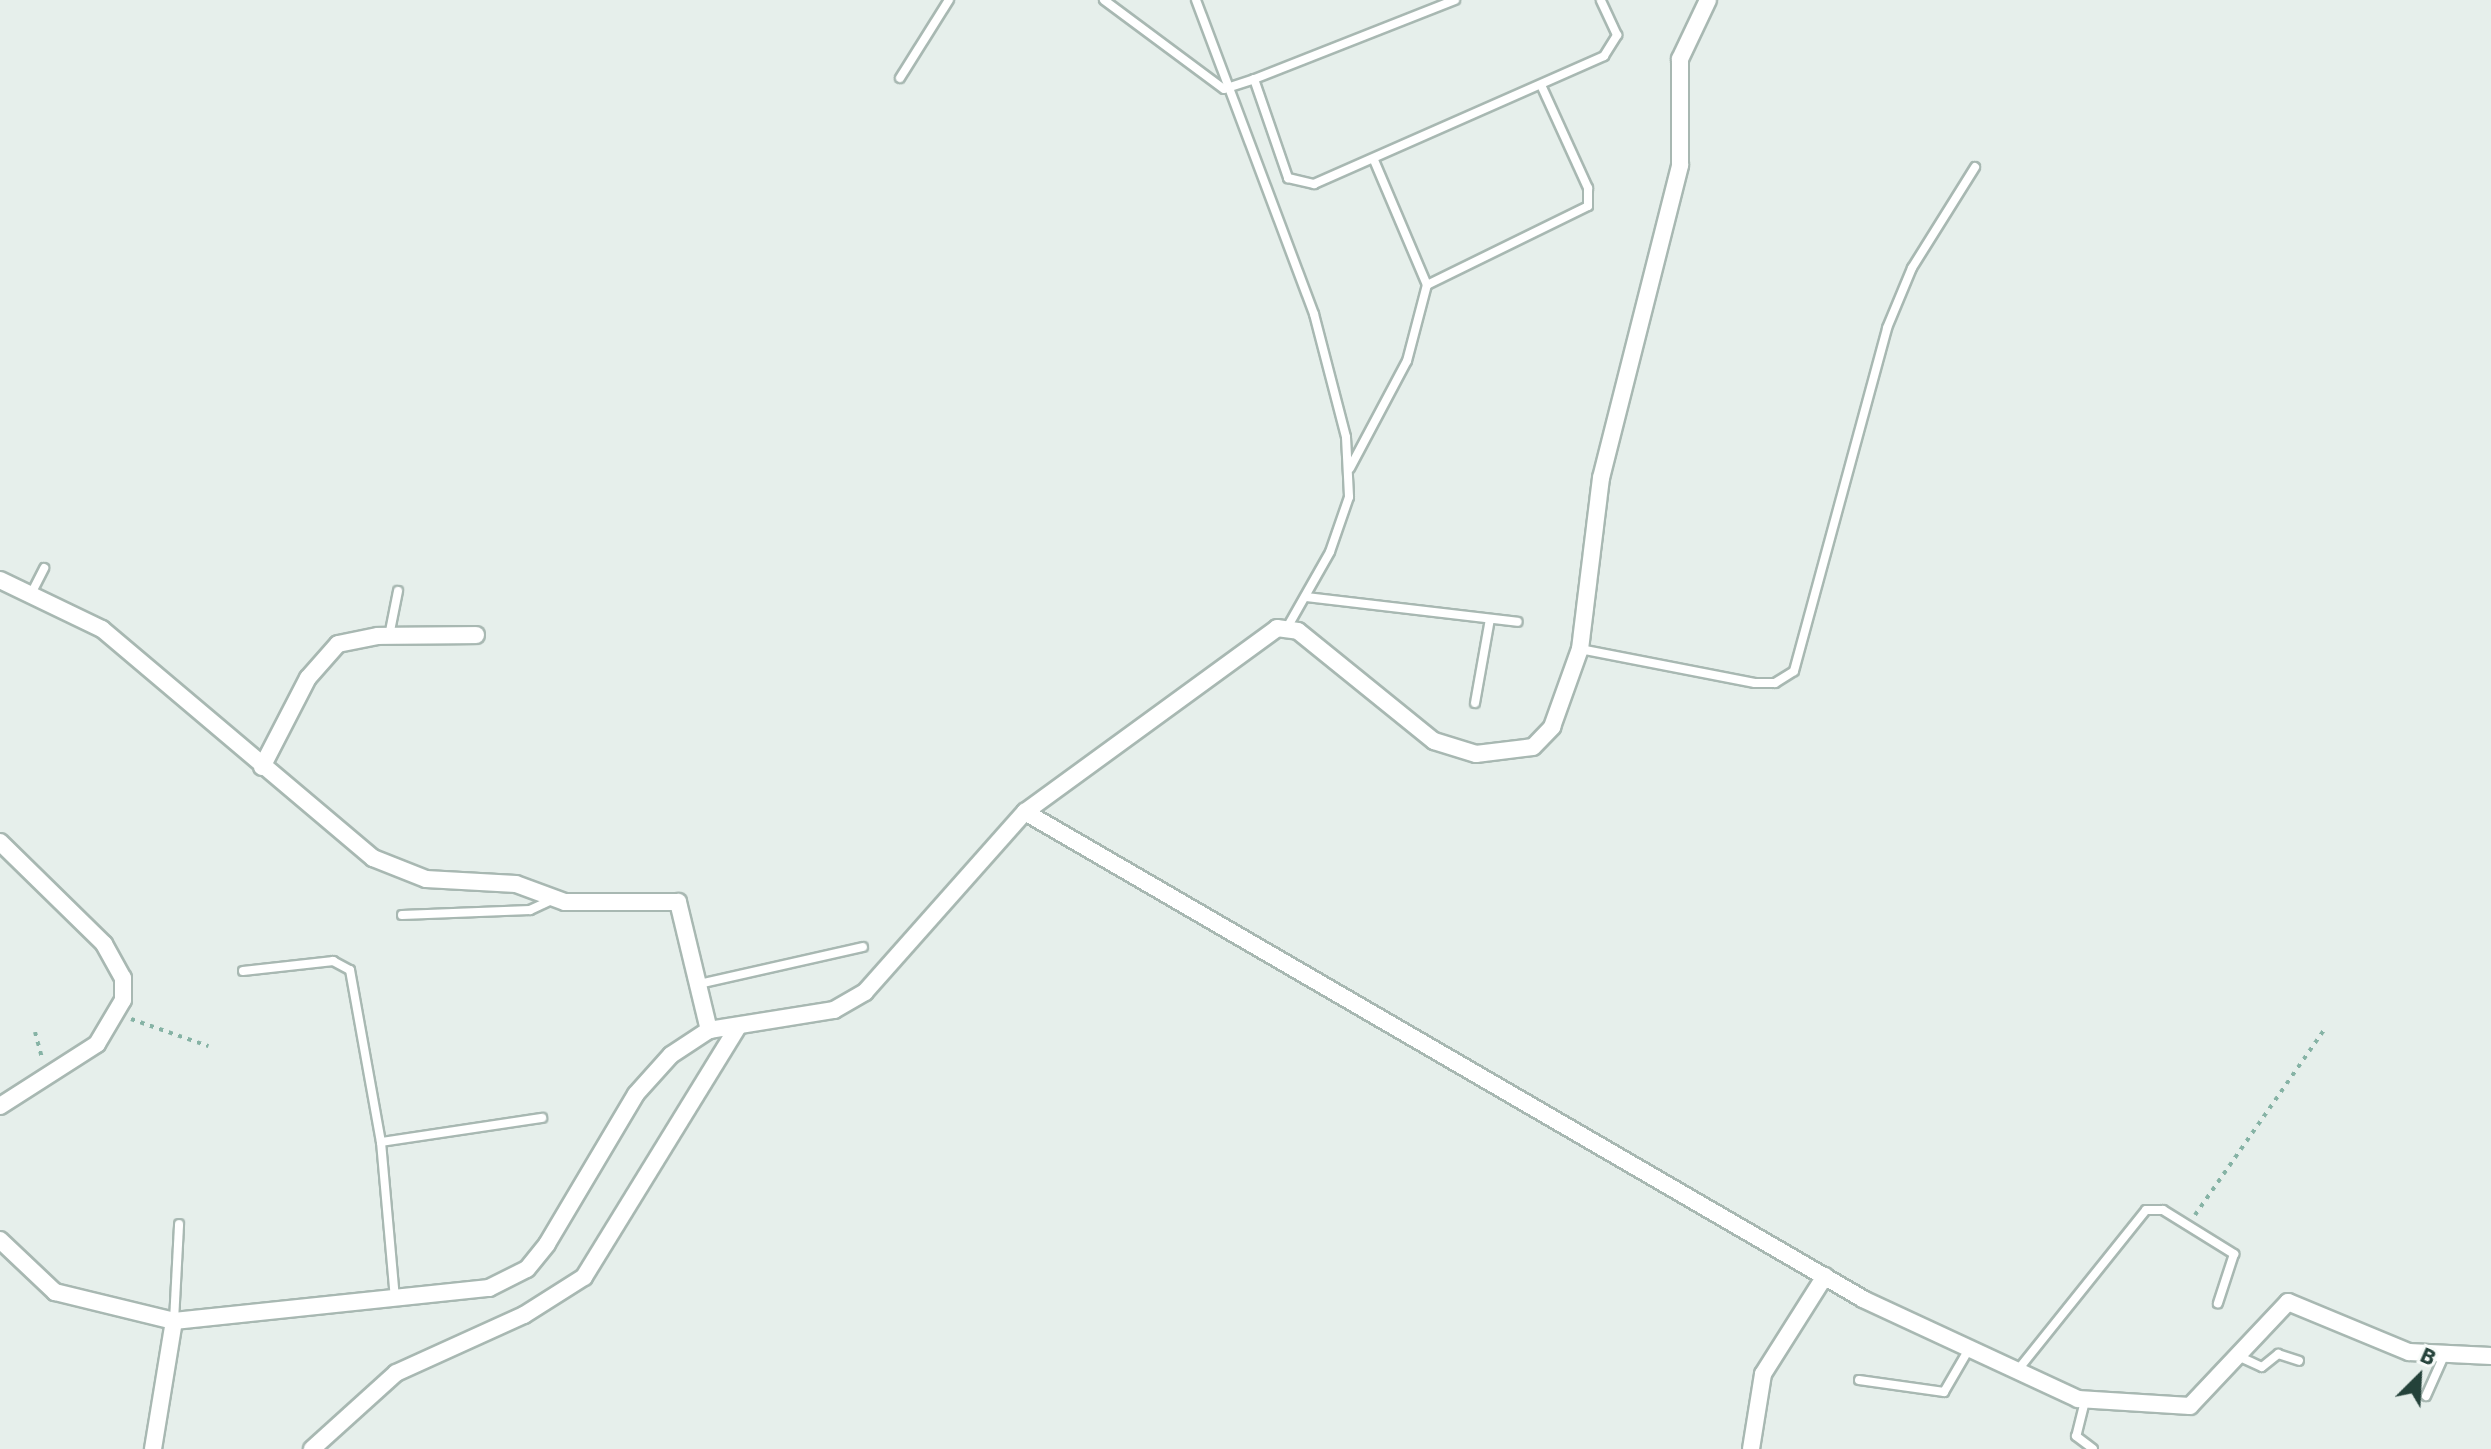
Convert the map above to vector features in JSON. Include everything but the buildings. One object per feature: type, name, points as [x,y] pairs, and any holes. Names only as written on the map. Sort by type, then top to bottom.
[{"type":"street","points":[[0,1240],[55,1292],[174,1321],[489,1288],[527,1269],[636,1094],[671,1055],[709,1030],[834,1010],[865,992],[1025,812],[1288,626],[1412,729],[1476,754],[1519,751],[1546,736],[1580,649],[1601,478],[1680,165],[1680,59],[1708,0]]},
{"type":"street","points":[[0,580],[32,592],[102,629],[373,858],[426,879],[516,884],[554,899],[678,902],[709,1030]]},
{"type":"street","points":[[262,767],[328,652],[348,639],[476,635]]},
{"type":"street","points":[[1025,812],[1761,1236],[1825,1276],[1969,1349],[2085,1401],[2190,1406],[2288,1302],[2409,1352],[2443,1358],[2491,1356]]},
{"type":"street","points":[[0,842],[112,954],[123,978],[117,1015],[89,1051],[0,1106]]},
{"type":"street","points":[[312,1449],[396,1373],[536,1309],[584,1277],[738,1027]]},
{"type":"street","points":[[1751,1449],[1763,1374],[1825,1276]]},
{"type":"street","points":[[153,1449],[174,1321]]},
{"type":"lane","points":[[900,78],[949,0]]},
{"type":"lane","points":[[1104,0],[1224,89]]},
{"type":"lane","points":[[1196,0],[1224,89],[1314,314],[1350,468]]},
{"type":"lane","points":[[1224,89],[1455,0]]},
{"type":"lane","points":[[1254,79],[1293,183],[1314,184],[1542,87],[1613,49],[1617,31],[1601,0]]},
{"type":"lane","points":[[1427,285],[1588,206],[1588,188],[1542,87]]},
{"type":"lane","points":[[1288,626],[1306,597],[1341,521],[1350,468],[1407,361],[1427,285],[1374,160]]},
{"type":"lane","points":[[1580,649],[1755,683],[1775,683],[1794,671],[1864,394],[1892,315],[1975,167]]},
{"type":"lane","points":[[32,592],[44,568]]},
{"type":"lane","points":[[389,636],[398,591]]},
{"type":"lane","points":[[1306,597],[1518,622]]},
{"type":"lane","points":[[1475,703],[1490,619]]},
{"type":"lane","points":[[402,915],[530,910],[554,899]]},
{"type":"lane","points":[[699,984],[863,947]]},
{"type":"lane","points":[[243,971],[346,965],[381,1142],[395,1299]]},
{"type":"lane","points":[[381,1142],[542,1118]]},
{"type":"lane","points":[[2017,1372],[2138,1215],[2158,1208],[2234,1254],[2218,1303]]},
{"type":"lane","points":[[174,1321],[179,1224]]},
{"type":"lane","points":[[1859,1380],[1948,1391],[1969,1349]]},
{"type":"lane","points":[[2237,1355],[2262,1367],[2278,1354],[2299,1361]]},
{"type":"lane","points":[[2426,1396],[2443,1358]]},
{"type":"lane","points":[[2085,1401],[2076,1436],[2093,1449]]},
{"type":"path","points":[[117,1015],[208,1046]]},
{"type":"path","points":[[2189,1225],[2326,1027]]},
{"type":"path","points":[[35,1032],[46,1076]]}]
